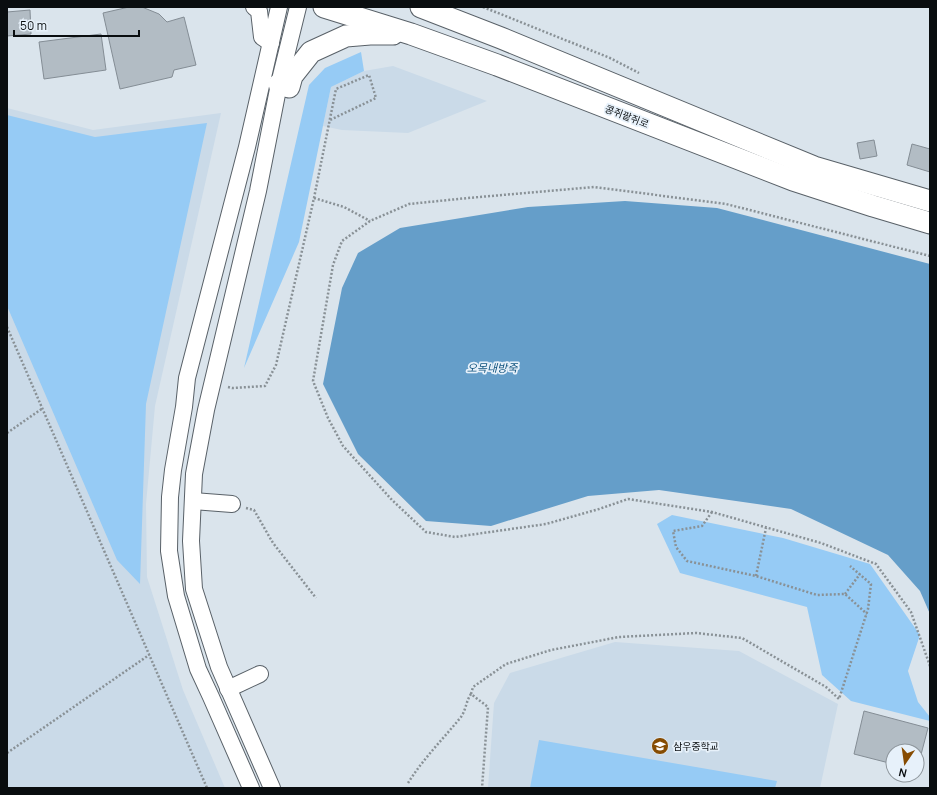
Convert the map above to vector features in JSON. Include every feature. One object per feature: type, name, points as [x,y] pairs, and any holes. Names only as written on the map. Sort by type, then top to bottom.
[{"type":"main road","name":"콩쥐팥쥐로","points":[[324,7],[411,34],[497,65],[793,180],[873,206],[930,222]]},
{"type":"main road","points":[[421,7],[501,38],[814,167],[930,200]]},
{"type":"main road","points":[[279,84],[289,87],[292,76],[311,52],[346,36],[370,34],[411,34]]},
{"type":"street","points":[[254,7],[259,11],[262,37],[271,43]]},
{"type":"street","points":[[251,788],[198,669],[176,596],[169,551],[170,497],[187,378],[247,147],[279,7]]},
{"type":"street","points":[[272,788],[219,668],[194,589],[191,541],[194,474],[212,383],[258,192],[279,84],[298,7]]},
{"type":"street","points":[[197,338],[221,344]]},
{"type":"street","points":[[193,501],[232,504]]},
{"type":"street","points":[[228,689],[260,674]]},
{"type":"path","points":[[212,383],[232,388],[265,386],[276,365],[314,198],[336,89],[369,75],[376,98],[330,120]]},
{"type":"path","points":[[930,256],[726,204],[594,187],[409,204],[370,221],[342,241],[333,265],[313,381],[328,418],[343,446],[392,500],[426,532],[455,537],[546,524],[628,499],[712,512],[821,544],[876,564],[911,612],[930,666]]},
{"type":"path","points":[[314,198],[344,207],[370,221]]},
{"type":"path","points":[[7,327],[207,788]]},
{"type":"path","points":[[7,433],[43,408]]},
{"type":"path","points":[[232,504],[254,510],[273,543],[316,598]]},
{"type":"path","points":[[712,512],[702,526],[673,531],[676,547],[687,561],[756,576],[817,595],[845,594],[867,614]]},
{"type":"path","points":[[756,576],[766,528]]},
{"type":"path","points":[[408,783],[419,766],[462,715],[468,699],[472,694],[473,687],[506,664],[551,650],[619,637],[696,633],[742,638],[826,688],[839,699],[867,614],[871,584],[850,566]]},
{"type":"path","points":[[845,594],[860,574]]},
{"type":"path","points":[[7,753],[149,655]]},
{"type":"path","points":[[472,694],[488,707],[482,788]]},
{"type":"shaded area","points":[[361,52],[364,71],[331,87],[299,242],[244,368],[309,85],[325,68]]},
{"type":"shaded area","points":[[393,66],[487,101],[408,133],[342,130],[323,126],[331,87],[364,71]]},
{"type":"shaded area","points":[[7,108],[93,130],[221,113],[155,406],[146,504],[147,577],[183,690],[225,788],[7,788]]},
{"type":"shaded area","points":[[7,115],[95,137],[207,123],[146,404],[140,584],[117,560],[7,306]]},
{"type":"shaded area","points":[[672,515],[783,538],[870,564],[920,635],[908,671],[918,702],[930,717],[930,721],[851,701],[822,675],[807,607],[680,573],[657,524]]},
{"type":"shaded area","name":"삼우중학교","points":[[615,642],[739,651],[838,704],[820,788],[488,788],[494,703],[510,673]]},
{"type":"shaded area","points":[[539,740],[777,781],[775,788],[530,788]]},
{"type":"water","name":"오목내방죽","points":[[625,201],[717,208],[930,264],[930,614],[920,591],[888,555],[791,509],[659,490],[588,496],[491,526],[426,521],[358,454],[323,384],[342,288],[358,253],[400,228],[528,207]]},
{"type":"building","points":[[129,7],[142,7],[159,14],[167,22],[184,17],[196,65],[174,70],[172,77],[120,89],[103,13]]},
{"type":"building","points":[[30,10],[31,34],[7,36],[7,12]]},
{"type":"building","points":[[101,34],[106,70],[44,79],[39,42]]},
{"type":"building","points":[[874,140],[877,156],[860,159],[857,143]]},
{"type":"building","points":[[912,144],[930,149],[930,172],[907,165]]},
{"type":"building","points":[[864,711],[928,728],[924,743],[885,743],[885,762],[854,754]]},
{"type":"place","name":"삼우중학교","points":[[660,746]]}]
